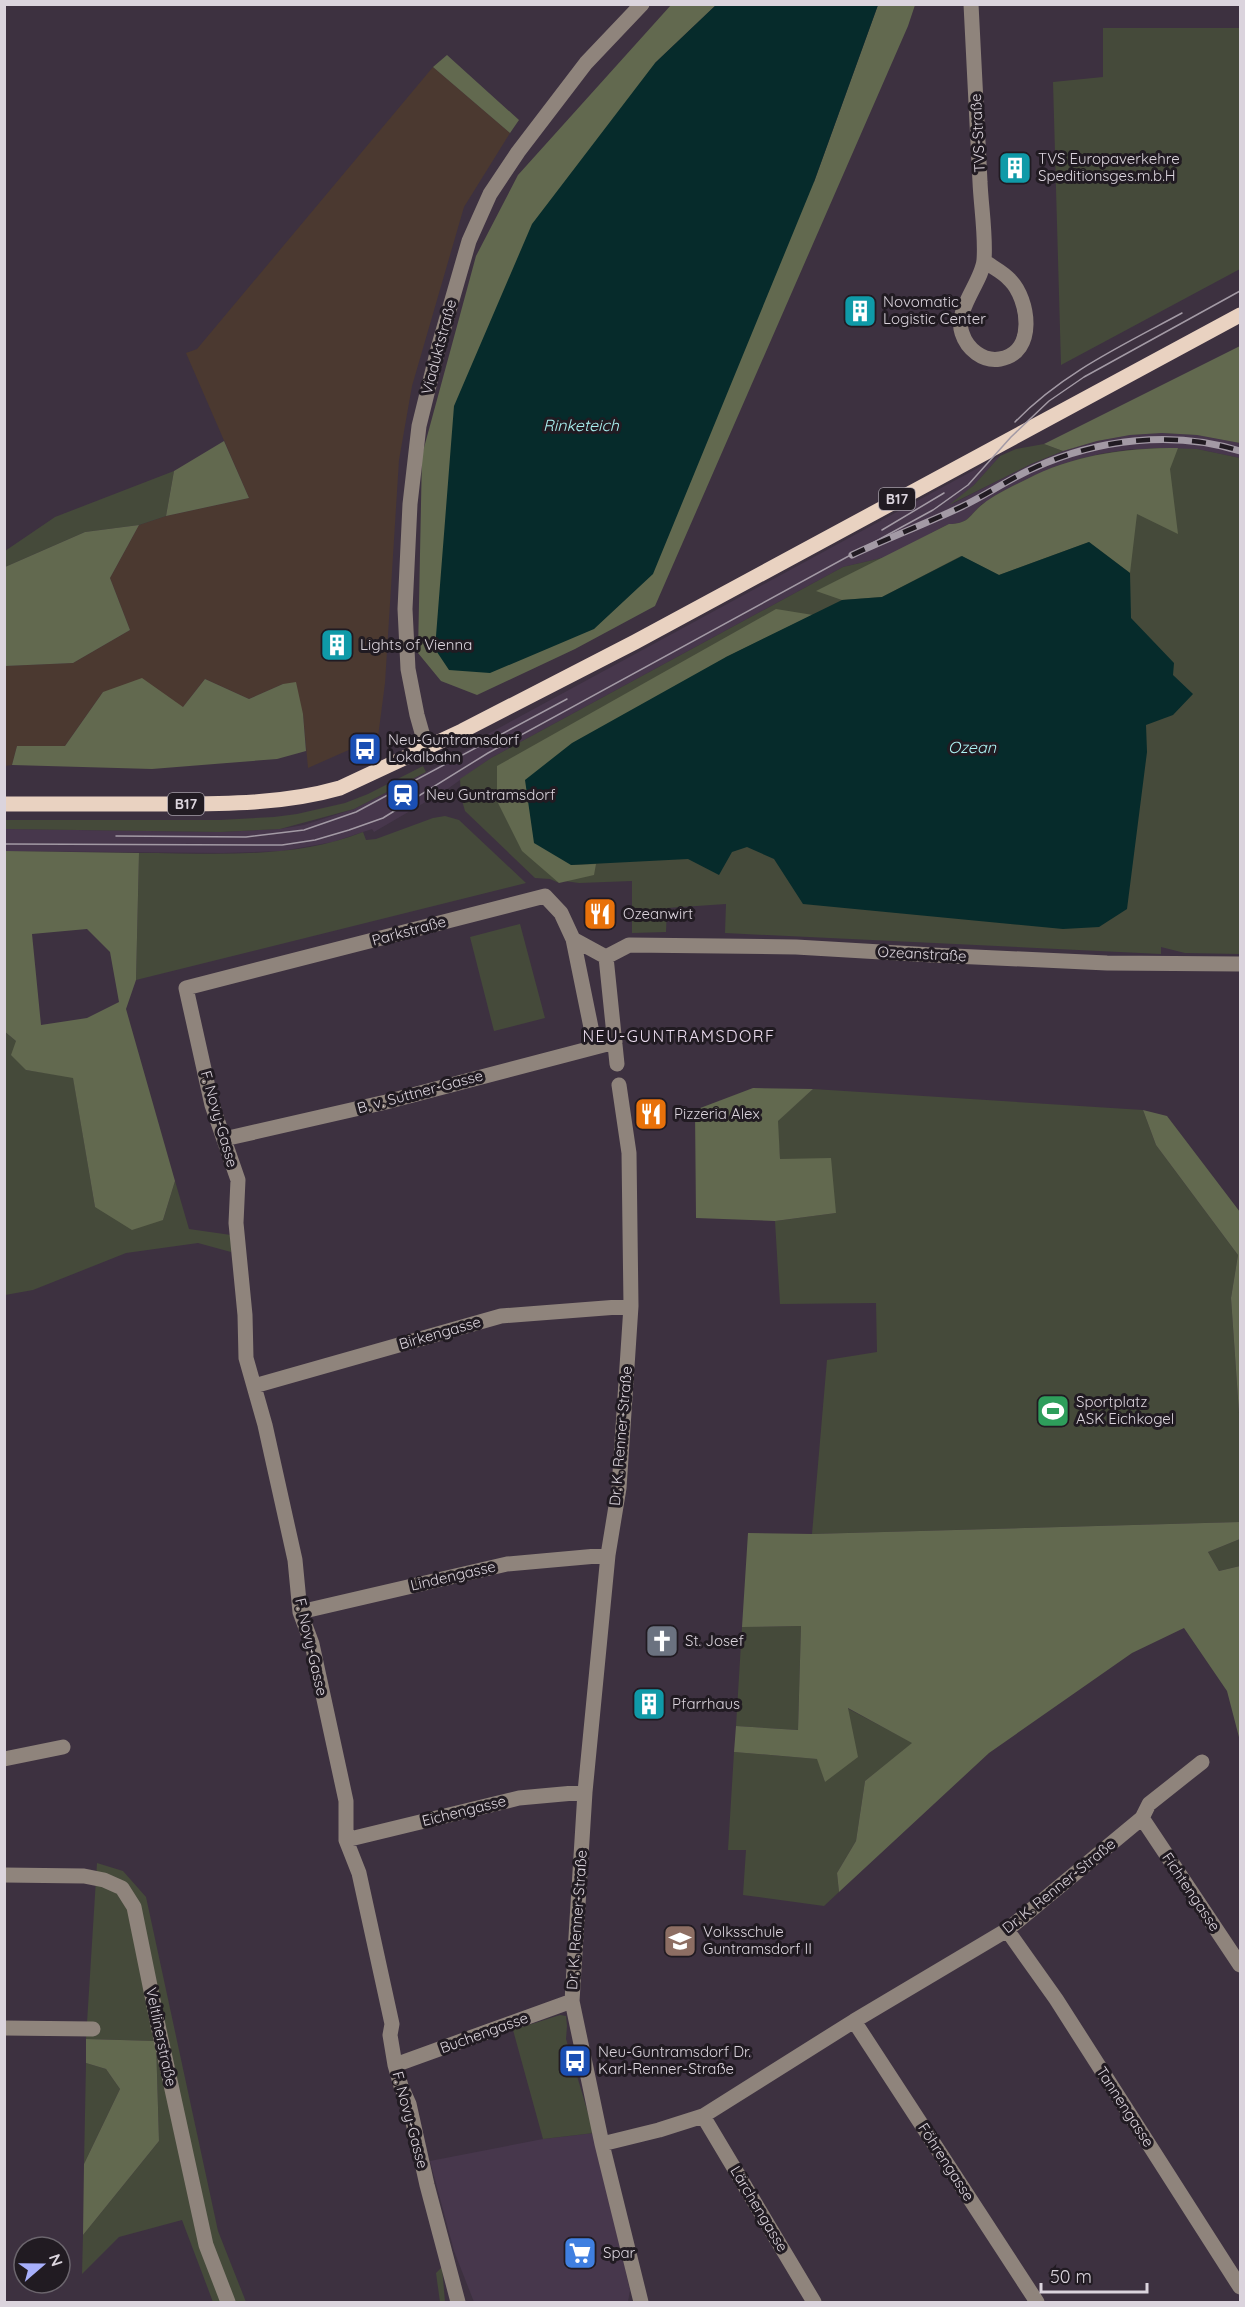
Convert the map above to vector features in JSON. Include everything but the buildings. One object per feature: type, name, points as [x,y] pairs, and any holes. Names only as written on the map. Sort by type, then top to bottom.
[{"type":"main road","name":"B17","points":[[4,804],[221,804],[272,801],[340,788],[635,642],[1240,315]]},
{"type":"street","name":"Viaduktstraße","points":[[426,747],[408,669],[405,609],[410,504],[418,426],[438,345],[470,241],[490,194],[518,152],[586,63],[642,4]]},
{"type":"street","name":"TVS-Straße","points":[[971,4],[984,261],[963,311],[961,332],[974,353],[985,358],[1001,359],[1015,352],[1020,346],[1024,340],[1027,322],[1021,297],[1010,279],[984,261]]},
{"type":"street","name":"Parkstraße","points":[[186,988],[545,896],[561,913],[573,939]]},
{"type":"street","points":[[573,939],[606,957],[617,1064]]},
{"type":"street","points":[[573,939],[595,1047]]},
{"type":"street","name":"Ozeanstraße","points":[[606,957],[629,945],[796,947],[1107,963],[1240,964]]},
{"type":"street","name":"F. Novy-Gasse","points":[[186,988],[212,1105],[238,1180],[236,1223],[245,1315],[246,1358],[265,1425],[295,1560],[300,1612],[312,1644],[346,1801],[346,1840],[359,1873],[392,2024],[390,2035],[400,2086],[409,2104],[427,2185],[458,2302]]},
{"type":"street","name":"B. v. Suttner-Gasse","points":[[224,1139],[387,1102],[615,1042]]},
{"type":"street","name":"Dr. K. Renner-Straße","points":[[619,1085],[629,1153],[631,1306],[619,1488],[608,1555],[585,1792],[572,2001],[602,2144],[704,2116],[854,2021],[1007,1930],[1142,1818],[1149,1804],[1202,1762]]},
{"type":"street","name":"Birkengasse","points":[[254,1386],[501,1316],[631,1306]]},
{"type":"street","name":"Lindengasse","points":[[300,1612],[507,1564],[608,1555]]},
{"type":"street","points":[[4,1759],[63,1747]]},
{"type":"street","name":"Eichengasse","points":[[346,1840],[519,1798],[585,1792]]},
{"type":"street","name":"Fichtengasse","points":[[1142,1818],[1240,1965]]},
{"type":"street","name":"Veltlinerstraße","points":[[4,1875],[84,1876],[104,1880],[122,1888],[134,1907],[206,2245],[228,2302]]},
{"type":"street","name":"Tannengasse","points":[[1007,1930],[1056,1999],[1240,2287]]},
{"type":"street","name":"Buchengasse","points":[[396,2065],[572,2001]]},
{"type":"street","name":"Föhrengasse","points":[[854,2021],[1037,2302]]},
{"type":"street","points":[[4,2028],[93,2029]]},
{"type":"street","name":"Lärchengasse","points":[[704,2116],[814,2302]]},
{"type":"street","points":[[602,2144],[640,2302]]},
{"type":"shaded area","name":"Rinketeich","points":[[671,5],[716,5],[655,63],[814,182],[878,5],[915,5],[908,26],[655,606],[575,649],[477,695],[441,681],[418,653],[422,455],[476,256],[518,175]]},
{"type":"shaded area","points":[[1103,28],[1240,28],[1240,269],[1061,365],[1053,82],[1103,77]]},
{"type":"shaded area","points":[[447,55],[519,120],[510,133],[433,67]]},
{"type":"shaded area","points":[[433,67],[510,133],[464,207],[412,386],[399,460],[385,683],[378,737],[308,768],[303,714],[283,684],[249,699],[205,679],[183,707],[103,692],[65,746],[17,746],[12,765],[5,766],[4,666],[73,663],[130,630],[110,578],[139,525],[166,516],[249,498],[186,353],[197,349]]},
{"type":"shaded area","points":[[1240,346],[1240,443],[1197,435],[1162,433],[1130,435],[1097,441],[1063,451],[1044,444]]},
{"type":"shaded area","points":[[1162,433],[1197,435],[1240,443],[1240,458],[1197,449],[1131,449],[1099,454],[1036,475],[982,504],[969,519],[959,524],[949,524],[886,557],[843,567],[491,758],[446,790],[374,832],[372,829],[333,842],[282,851],[223,853],[5,851],[5,829],[220,832],[280,829],[304,825],[354,809],[449,760],[474,746],[473,742],[1000,456],[974,485],[952,504],[1031,464],[1063,451],[1097,441],[1130,435]]},
{"type":"shaded area","points":[[224,441],[249,498],[166,516],[174,471]]},
{"type":"shaded area","points":[[1044,444],[1063,451],[1031,464],[949,505],[974,485],[1000,456],[1016,449]]},
{"type":"shaded area","name":"Ozean","points":[[1162,448],[1197,449],[1240,458],[1240,954],[1185,953],[1161,947],[1161,954],[725,933],[726,904],[667,908],[666,932],[632,933],[632,881],[579,883],[557,880],[559,883],[550,879],[535,878],[465,811],[460,779],[491,758],[843,567],[886,557],[949,524],[961,522],[995,496],[1051,468],[1098,455]]},
{"type":"shaded area","points":[[1178,448],[1170,469],[1178,534],[1137,514],[1130,573],[1089,542],[999,575],[961,556],[882,597],[842,600],[816,591],[949,524],[965,521],[995,496],[1052,468],[1105,454],[1141,449]]},
{"type":"shaded area","points":[[174,471],[166,516],[139,525],[85,532],[5,567],[5,551],[55,517]]},
{"type":"shaded area","points":[[139,525],[110,578],[130,630],[73,663],[5,666],[5,567],[85,532]]},
{"type":"shaded area","points":[[776,609],[813,615],[726,657],[571,865],[596,864],[594,875],[559,883],[522,851],[497,801],[497,766]]},
{"type":"shaded area","points":[[142,678],[183,707],[205,679],[249,699],[283,684],[296,682],[303,714],[306,751],[277,759],[152,769],[12,765],[17,746],[65,746],[103,692]]},
{"type":"shaded area","points":[[423,766],[426,772],[354,809],[280,829],[220,832],[5,829],[5,820],[220,820],[297,814],[345,803]]},
{"type":"shaded area","points":[[445,816],[459,820],[526,883],[136,980],[139,853],[224,854],[281,851],[336,841],[363,832],[366,840],[376,839],[433,818]]},
{"type":"shaded area","points":[[5,851],[139,853],[136,980],[126,1009],[175,1181],[163,1220],[132,1230],[95,1207],[73,1078],[26,1070],[11,1055],[16,1041],[4,1031]],"holes":[[[87,929],[110,952],[119,1002],[87,1018],[41,1025],[32,934]]]},
{"type":"shaded area","points":[[520,924],[545,1018],[494,1031],[470,937]]},
{"type":"shaded area","points":[[4,1031],[16,1041],[26,1070],[73,1077],[95,1207],[163,1220],[175,1181],[189,1229],[231,1235],[231,1252],[198,1243],[126,1253],[33,1290],[5,1295]]},
{"type":"shaded area","points":[[753,1088],[813,1089],[778,1121],[780,1159],[831,1158],[836,1213],[775,1221],[696,1218],[695,1110]]},
{"type":"shaded area","points":[[813,1089],[1143,1110],[1156,1145],[1238,1255],[1231,1298],[1240,1427],[1240,1522],[812,1534],[827,1360],[877,1352],[876,1303],[780,1304],[775,1221],[836,1213],[780,1159],[777,1121]]},
{"type":"shaded area","points":[[1143,1110],[1167,1116],[1240,1212],[1240,1427],[1231,1298],[1238,1255],[1156,1145]]},
{"type":"shaded area","points":[[1240,1522],[1240,1539],[1208,1552],[1219,1571],[1240,1566],[1240,1741],[1227,1691],[1184,1628],[1132,1653],[989,1753],[839,1892],[837,1873],[856,1841],[865,1781],[912,1743],[848,1708],[858,1757],[825,1782],[817,1759],[734,1752],[736,1726],[798,1730],[801,1626],[742,1627],[748,1533],[812,1534]]},
{"type":"shaded area","points":[[1240,1539],[1240,1566],[1219,1571],[1208,1552]]},
{"type":"shaded area","points":[[801,1626],[798,1730],[736,1726],[742,1627]]},
{"type":"shaded area","points":[[847,1708],[913,1743],[865,1781],[856,1841],[837,1873],[839,1892],[824,1906],[743,1895],[746,1850],[728,1850],[734,1752],[818,1759],[825,1782]]},
{"type":"shaded area","points":[[97,1863],[123,1871],[146,1897],[218,2231],[246,2302],[213,2302],[182,2220],[119,2237],[82,2274],[83,2235],[159,2141],[156,2041],[86,2039]]},
{"type":"shaded area","points":[[560,2015],[566,2016],[566,2039],[594,2133],[543,2139],[513,2030]]},
{"type":"shaded area","points":[[86,2039],[156,2041],[159,2141],[83,2235],[84,2164],[120,2089],[106,2069],[86,2063]]},
{"type":"shaded area","points":[[86,2063],[106,2069],[120,2089],[84,2164]]},
{"type":"shaded area","points":[[594,2133],[630,2290],[628,2302],[474,2302],[454,2251],[430,2161],[543,2139]]},
{"type":"shaded area","points":[[442,2267],[445,2302],[440,2302],[436,2273]]},
{"type":"water","name":"Rinketeich","points":[[716,5],[878,5],[814,182],[653,574],[594,629],[490,673],[449,670],[435,649],[454,406],[532,224],[655,63]]},
{"type":"water","name":"Ozean","points":[[1089,542],[1130,573],[1131,618],[1174,663],[1173,675],[1193,694],[1173,715],[1146,725],[1147,752],[1127,909],[1099,927],[1063,929],[803,904],[774,859],[747,847],[732,852],[719,875],[688,859],[571,865],[534,843],[525,780],[572,743],[726,657],[842,600],[882,597],[962,556],[999,575]]},
{"type":"tram line","points":[[4,844],[282,845],[315,840],[383,818],[488,753],[933,510],[968,485],[1011,437],[1049,401],[1084,377],[1240,291]]},
{"type":"tram line","points":[[1015,422],[1073,374],[1182,313]]},
{"type":"tram line","points":[[882,530],[944,493]]},
{"type":"tram line","points":[[116,836],[246,837],[304,830],[356,812],[567,699]]},
{"type":"railway","points":[[852,555],[961,507],[1034,468],[1083,450],[1109,444],[1162,440],[1189,441],[1240,451]]},
{"type":"place","name":"TVS Europaverkehre Speditionsges.m.b.H","points":[[1015,168]]},
{"type":"place","name":"Novomatic Logistic Center","points":[[860,311]]},
{"type":"place","name":"Lights of Vienna","points":[[337,645]]},
{"type":"place","name":"Neu-Guntramsdorf Lokalbahn","points":[[365,749]]},
{"type":"place","name":"Neu Guntramsdorf","points":[[403,795]]},
{"type":"place","name":"Ozeanwirt","points":[[600,914]]},
{"type":"place","name":"Pizzeria Alex","points":[[651,1114]]},
{"type":"place","name":"Sportplatz ASK Eichkogel","points":[[1053,1411]]},
{"type":"place","name":"St. Josef","points":[[662,1641]]},
{"type":"place","name":"Pfarrhaus","points":[[649,1704]]},
{"type":"place","name":"Volksschule Guntramsdorf II","points":[[680,1941]]},
{"type":"place","name":"Neu-Guntramsdorf Dr. Karl-Renner-Straße","points":[[575,2061]]},
{"type":"place","name":"Spar","points":[[580,2253]]},
{"type":"district","name":"NEU-GUNTRAMSDORF","points":[[679,1036]]}]
